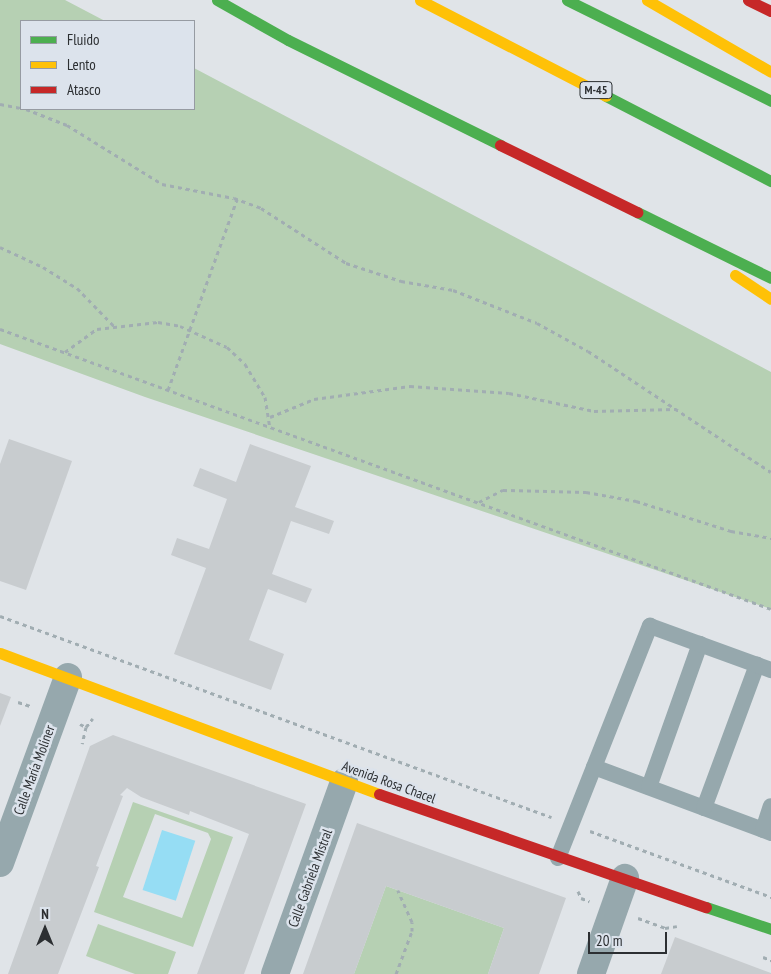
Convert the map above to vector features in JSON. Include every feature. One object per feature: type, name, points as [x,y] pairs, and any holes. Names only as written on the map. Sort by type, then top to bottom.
[{"type":"main road","points":[[217,0],[288,40],[672,231],[771,278]]},
{"type":"main road","name":"M-45","points":[[420,0],[771,181]]},
{"type":"main road","points":[[567,0],[771,101]]},
{"type":"main road","points":[[647,0],[771,72]]},
{"type":"main road","points":[[748,0],[771,11]]},
{"type":"main road","points":[[672,231],[771,299]]},
{"type":"main road","name":"Avenida Rosa Chacel","points":[[0,653],[344,782],[558,858],[625,878],[771,929]]},
{"type":"street","name":"Calle María Moliner","points":[[0,863],[68,677]]},
{"type":"street","name":"Calle Gabriela Mistral","points":[[275,974],[344,782]]},
{"type":"street","points":[[591,974],[625,878]]},
{"type":"lane","points":[[558,858],[650,626],[764,668],[704,808]]},
{"type":"lane","points":[[649,787],[700,644]]},
{"type":"lane","points":[[594,767],[767,832],[771,806]]},
{"type":"path","points":[[0,104],[20,108]]},
{"type":"path","points":[[29,110],[67,124],[162,184],[237,199],[262,208],[346,263],[402,281],[453,290],[537,323],[588,351],[771,472]]},
{"type":"path","points":[[168,390],[237,199]]},
{"type":"path","points":[[0,247],[43,267],[77,288],[114,326]]},
{"type":"path","points":[[64,352],[97,330],[114,326],[158,322],[190,330],[228,347],[245,364],[265,397],[270,416],[270,427]]},
{"type":"path","points":[[0,329],[771,609]]},
{"type":"path","points":[[270,416],[314,398],[410,386],[509,393],[594,411],[675,409]]},
{"type":"path","points":[[478,502],[504,490],[586,492],[636,501],[731,531],[771,538]]},
{"type":"path","points":[[0,616],[771,897]]},
{"type":"path","points":[[396,974],[412,931],[412,922],[398,890]]},
{"type":"green space","points":[[0,0],[65,0],[103,20],[20,20],[20,110],[195,110],[195,69],[771,372],[771,609],[145,397],[0,344]]},
{"type":"green space","points":[[133,802],[233,837],[193,947],[94,912]],"holes":[[[155,814],[208,833],[211,839],[182,918],[123,897]]]},
{"type":"green space","points":[[386,886],[504,928],[488,974],[354,974]]},
{"type":"green space","points":[[98,924],[176,952],[168,974],[135,974],[86,956]]},
{"type":"water","points":[[162,830],[195,841],[176,901],[143,890]]},
{"type":"building","points":[[9,439],[72,461],[26,590],[0,581],[0,464]]},
{"type":"building","points":[[250,444],[311,466],[295,507],[334,521],[329,534],[291,521],[272,574],[312,589],[306,603],[268,589],[249,640],[284,654],[271,690],[174,654],[206,568],[171,555],[177,538],[209,549],[227,499],[193,486],[200,468],[236,482]]},
{"type":"building","points":[[0,693],[11,697],[0,726]]},
{"type":"building","points":[[113,735],[306,804],[244,974],[197,974],[249,834],[190,811],[189,815],[141,797],[127,788],[120,795],[123,796],[96,866],[99,867],[58,974],[8,974],[90,746]]},
{"type":"building","points":[[357,823],[566,898],[539,974],[488,974],[504,928],[386,886],[354,974],[303,974]]},
{"type":"building","points":[[675,937],[771,973],[771,974],[661,974]]},
{"type":"traffic: fast","points":[[217,0],[288,40],[500,145]]},
{"type":"traffic: fast","points":[[567,0],[771,101]]},
{"type":"traffic: fast","points":[[606,96],[771,181]]},
{"type":"traffic: fast","points":[[637,212],[771,278]]},
{"type":"traffic: fast","points":[[706,907],[771,929]]},
{"type":"traffic: slow","points":[[420,0],[606,96]]},
{"type":"traffic: slow","points":[[647,0],[771,72]]},
{"type":"traffic: slow","points":[[735,275],[771,299]]},
{"type":"traffic: slow","points":[[0,653],[379,794]]},
{"type":"traffic: jam","points":[[748,0],[771,11]]},
{"type":"traffic: jam","points":[[500,145],[637,212]]},
{"type":"traffic: jam","points":[[379,794],[706,907]]}]
